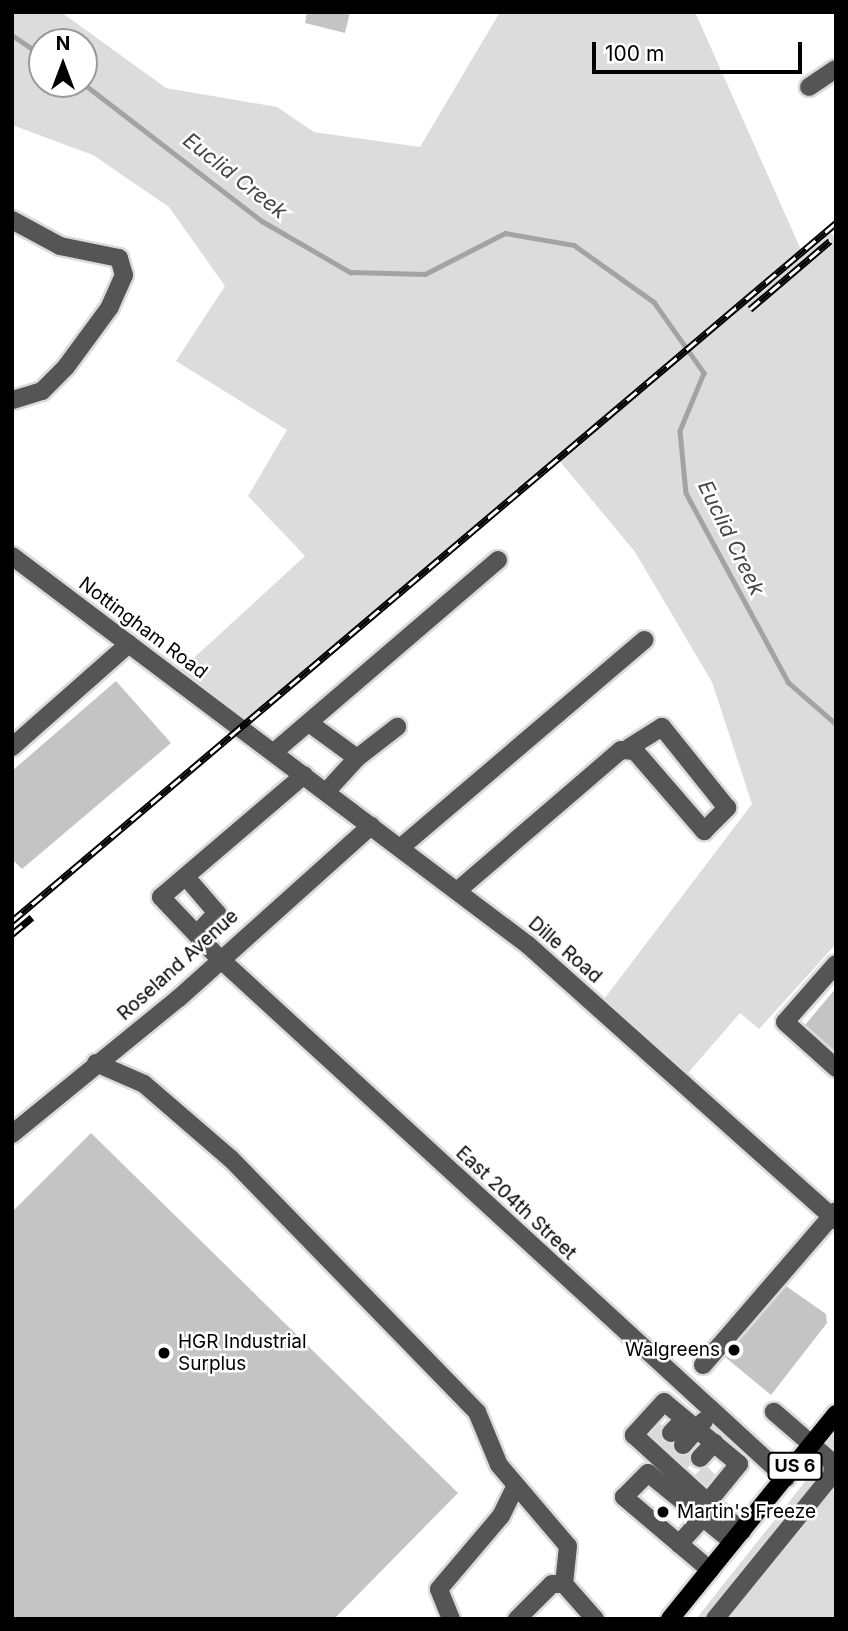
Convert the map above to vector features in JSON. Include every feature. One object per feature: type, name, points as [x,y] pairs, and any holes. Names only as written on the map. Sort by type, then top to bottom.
[{"type":"main road","name":"US 6","points":[[670,1619],[836,1414]]},
{"type":"street","points":[[809,87],[836,69]]},
{"type":"street","points":[[12,220],[77,252],[119,258],[124,283],[66,367],[42,391],[12,400]]},
{"type":"street","name":"Nottingham Road","points":[[12,556],[249,734]]},
{"type":"street","points":[[274,752],[498,559]]},
{"type":"street","points":[[400,848],[644,640]]},
{"type":"street","points":[[12,747],[129,644]]},
{"type":"street","points":[[309,723],[357,758]]},
{"type":"street","points":[[326,792],[357,758],[397,727]]},
{"type":"street","points":[[457,891],[629,748],[662,727],[727,808],[704,831],[629,748]]},
{"type":"street","name":"Dille Road","points":[[249,734],[528,944],[834,1215]]},
{"type":"street","points":[[197,934],[217,913],[186,877],[304,775]]},
{"type":"street","name":"Roseland Avenue","points":[[12,1134],[371,826]]},
{"type":"street","name":"East 204th Street","points":[[186,877],[161,897],[218,957],[786,1478]]},
{"type":"street","points":[[836,964],[785,1022],[836,1068]]},
{"type":"street","points":[[96,1063],[144,1084],[356,1284],[477,1412],[499,1465],[568,1546],[564,1584],[595,1619]]},
{"type":"street","points":[[703,1365],[793,1255],[834,1215]]},
{"type":"street","points":[[681,1451],[712,1411]]},
{"type":"street","points":[[715,1619],[833,1474],[832,1462],[774,1412]]},
{"type":"street","points":[[681,1451],[743,1438]]},
{"type":"street","points":[[681,1451],[706,1510]]},
{"type":"street","points":[[679,1544],[739,1464],[681,1451]]},
{"type":"street","points":[[710,1570],[624,1497],[648,1473],[706,1510],[738,1536]]},
{"type":"street","points":[[451,1619],[439,1589],[501,1516],[516,1485]]},
{"type":"street","points":[[517,1619],[552,1584],[564,1584]]},
{"type":"shaded area","points":[[12,12],[61,12],[83,28],[28,28],[28,98],[98,98],[98,39],[166,88],[277,107],[314,132],[420,147],[500,12],[695,12],[802,252],[829,229],[836,240],[836,944],[759,1029],[740,1013],[681,1081],[598,1007],[752,804],[712,682],[635,552],[558,459],[241,727],[173,677],[305,556],[248,496],[287,430],[176,361],[225,286],[169,207],[93,155],[12,125]]},
{"type":"shaded area","points":[[836,1414],[836,1619],[696,1619],[823,1459],[811,1446]]},
{"type":"building","points":[[307,12],[350,12],[345,33],[305,23]]},
{"type":"building","points":[[116,681],[171,743],[22,869],[12,859],[12,771]]},
{"type":"building","points":[[836,988],[836,1052],[805,1025]]},
{"type":"building","name":"HGR Industrial Surplus","points":[[91,1133],[458,1493],[334,1619],[12,1619],[12,1212]]},
{"type":"building","name":"Walgreens","points":[[786,1286],[826,1314],[827,1323],[771,1395],[725,1357]]},
{"type":"waterway","name":"Euclid Creek","points":[[12,35],[28,46]]},
{"type":"waterway","name":"Euclid Creek","points":[[98,95],[262,221],[350,272],[425,274],[505,233],[574,245],[654,302],[704,373],[680,431],[686,493],[788,682],[836,724]]},
{"type":"tunnel","points":[[651,1440],[663,1426]]},
{"type":"tunnel","points":[[665,1452],[675,1440]]},
{"type":"tunnel","points":[[677,1466],[691,1451]]},
{"type":"tunnel","points":[[699,1484],[714,1468]]},
{"type":"railway","points":[[12,921],[836,223]]},
{"type":"railway","points":[[750,309],[830,241]]},
{"type":"railway","points":[[12,934],[32,917]]},
{"type":"place","name":"Walgreens","points":[[734,1350]]},
{"type":"place","name":"HGR Industrial Surplus","points":[[164,1353]]},
{"type":"place","name":"Martin's Freeze","points":[[663,1512]]}]
